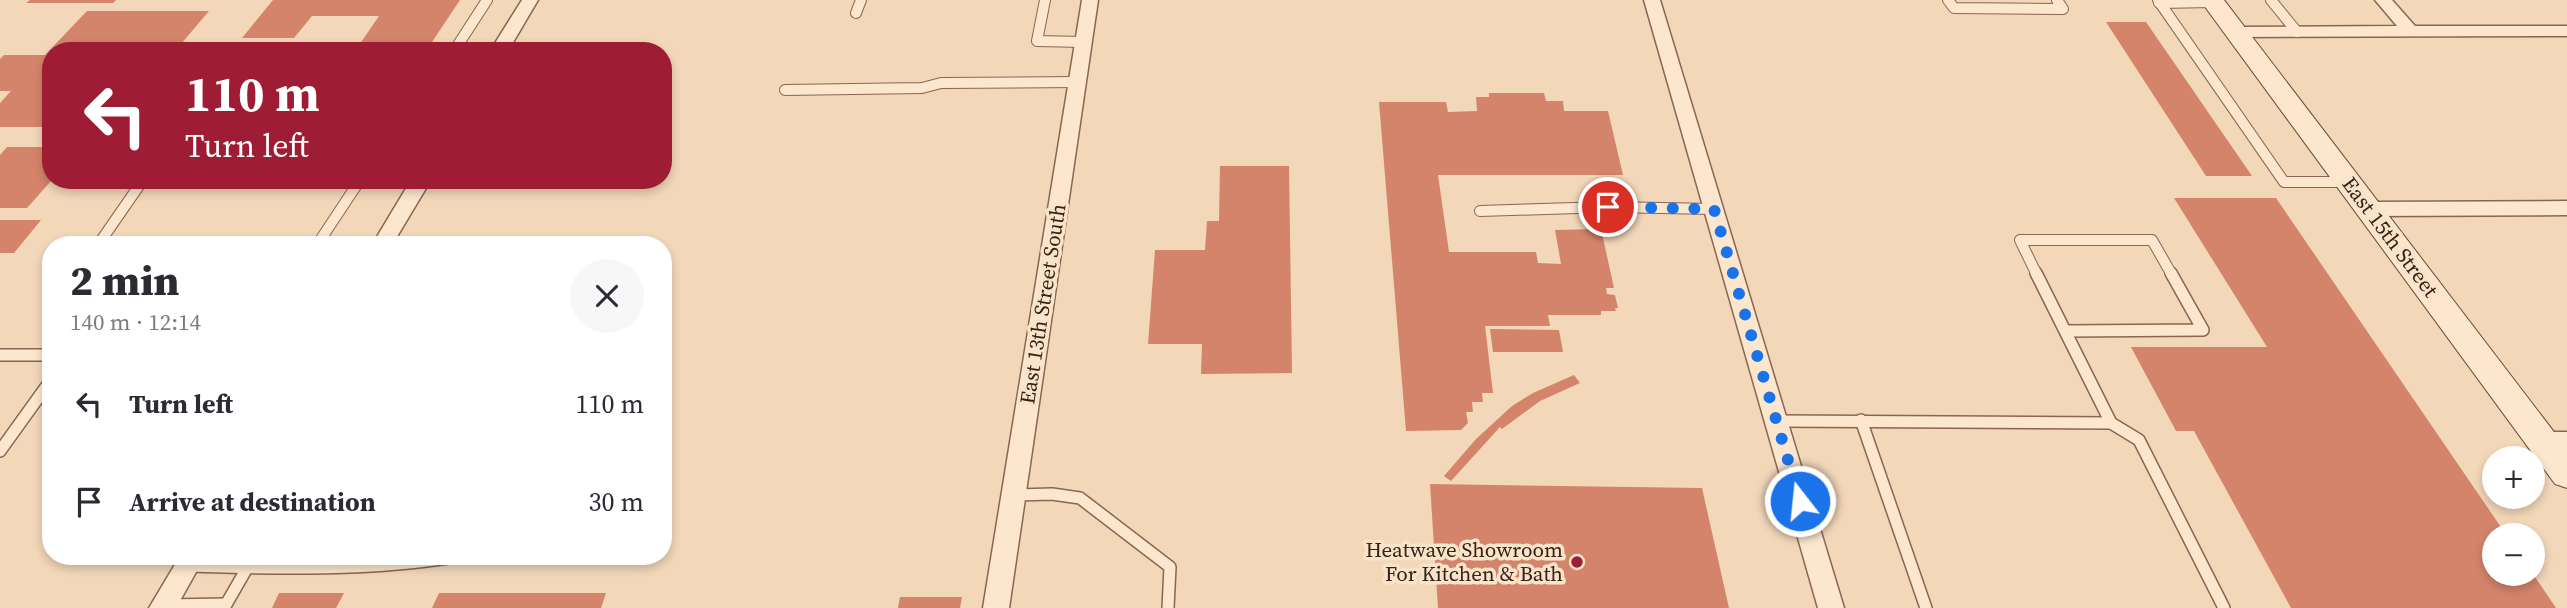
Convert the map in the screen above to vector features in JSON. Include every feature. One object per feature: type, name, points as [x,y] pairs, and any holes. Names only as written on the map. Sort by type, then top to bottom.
[{"type":"main road","name":"East 15th Street","points":[[2213,1],[2369,209],[2555,442],[2567,474]]},
{"type":"street","points":[[504,42],[530,0]]},
{"type":"street","name":"East 13th Street South","points":[[996,608],[1090,0]]},
{"type":"street","points":[[1652,0],[1832,608]]},
{"type":"street","points":[[2383,0],[2410,31]]},
{"type":"street","points":[[2237,32],[2567,31]]},
{"type":"street","points":[[387,236],[416,189]]},
{"type":"street","points":[[2369,209],[2567,208]]},
{"type":"street","points":[[163,607],[189,565]]},
{"type":"lane","points":[[460,42],[487,0]]},
{"type":"lane","points":[[856,13],[861,0]]},
{"type":"lane","points":[[1045,0],[1037,41],[1084,42]]},
{"type":"lane","points":[[1948,0],[1954,8],[2063,9],[2057,0]]},
{"type":"lane","points":[[2272,0],[2297,32]]},
{"type":"lane","points":[[2158,1],[2213,1]]},
{"type":"lane","points":[[2158,1],[2284,182],[2349,182]]},
{"type":"lane","points":[[785,90],[922,88],[941,83],[1079,82]]},
{"type":"lane","points":[[104,236],[137,189]]},
{"type":"lane","points":[[323,236],[354,189]]},
{"type":"lane","points":[[1480,211],[1608,207],[1714,209]]},
{"type":"lane","points":[[2066,331],[2203,330],[2152,240],[2020,240],[2111,423]]},
{"type":"lane","points":[[0,355],[42,355]]},
{"type":"lane","points":[[0,451],[42,393]]},
{"type":"lane","points":[[1861,420],[1926,608]]},
{"type":"lane","points":[[1776,421],[2111,423],[2139,440],[2224,608]]},
{"type":"lane","points":[[1013,495],[1052,494],[1080,498],[1170,567],[1168,608]]},
{"type":"lane","points":[[223,565],[247,568],[409,565]]},
{"type":"lane","points":[[163,607],[225,606],[247,568]]},
{"type":"building","points":[[30,0],[116,0],[113,3],[26,3]]},
{"type":"building","points":[[273,0],[460,0],[432,42],[361,42],[379,16],[312,16],[294,38],[242,38]]},
{"type":"building","points":[[87,11],[209,11],[183,42],[57,42]]},
{"type":"building","points":[[2106,22],[2146,22],[2252,176],[2206,176]]},
{"type":"building","points":[[4,55],[42,55],[42,127],[0,127],[0,103],[11,91],[0,91],[0,59]]},
{"type":"building","points":[[1489,93],[1544,93],[1546,101],[1563,101],[1564,111],[1608,111],[1623,175],[1438,175],[1449,252],[1536,252],[1538,263],[1561,264],[1555,230],[1601,229],[1614,288],[1606,288],[1607,294],[1615,295],[1618,308],[1615,308],[1616,311],[1601,311],[1601,315],[1548,315],[1550,326],[1485,326],[1493,393],[1482,393],[1483,402],[1472,402],[1473,412],[1466,412],[1468,423],[1461,430],[1406,431],[1379,102],[1446,102],[1448,112],[1477,111],[1476,97],[1489,97]]},
{"type":"building","points":[[7,147],[42,147],[44,189],[27,208],[0,208],[0,155]]},
{"type":"building","points":[[1220,166],[1289,166],[1292,373],[1201,374],[1202,344],[1148,344],[1155,250],[1205,250],[1207,221],[1219,221]]},
{"type":"building","points":[[2174,198],[2276,198],[2482,499],[2482,509],[2489,509],[2498,523],[2482,523],[2482,586],[2541,586],[2556,608],[2291,608],[2194,431],[2176,431],[2131,347],[2267,347]]},
{"type":"building","points":[[0,220],[41,220],[14,253],[0,253]]},
{"type":"building","points":[[1490,329],[1559,330],[1563,352],[1493,352]]},
{"type":"building","points":[[1574,375],[1580,383],[1540,401],[1502,429],[1500,427],[1451,481],[1444,476],[1476,439],[1512,406],[1533,393]]},
{"type":"building","name":"Heatwave Showroom For Kitchen & Bath","points":[[1430,484],[1702,488],[1729,608],[1438,608]]},
{"type":"building","points":[[279,593],[344,593],[336,608],[272,608]]},
{"type":"building","points":[[439,593],[606,593],[601,608],[432,608]]},
{"type":"building","points":[[900,597],[962,597],[960,608],[898,608]]},
{"type":"place","name":"Heatwave Showroom For Kitchen & Bath","points":[[1577,562]]},
{"type":"route","points":[[1608,207],[1714,209],[1800,501]]}]
